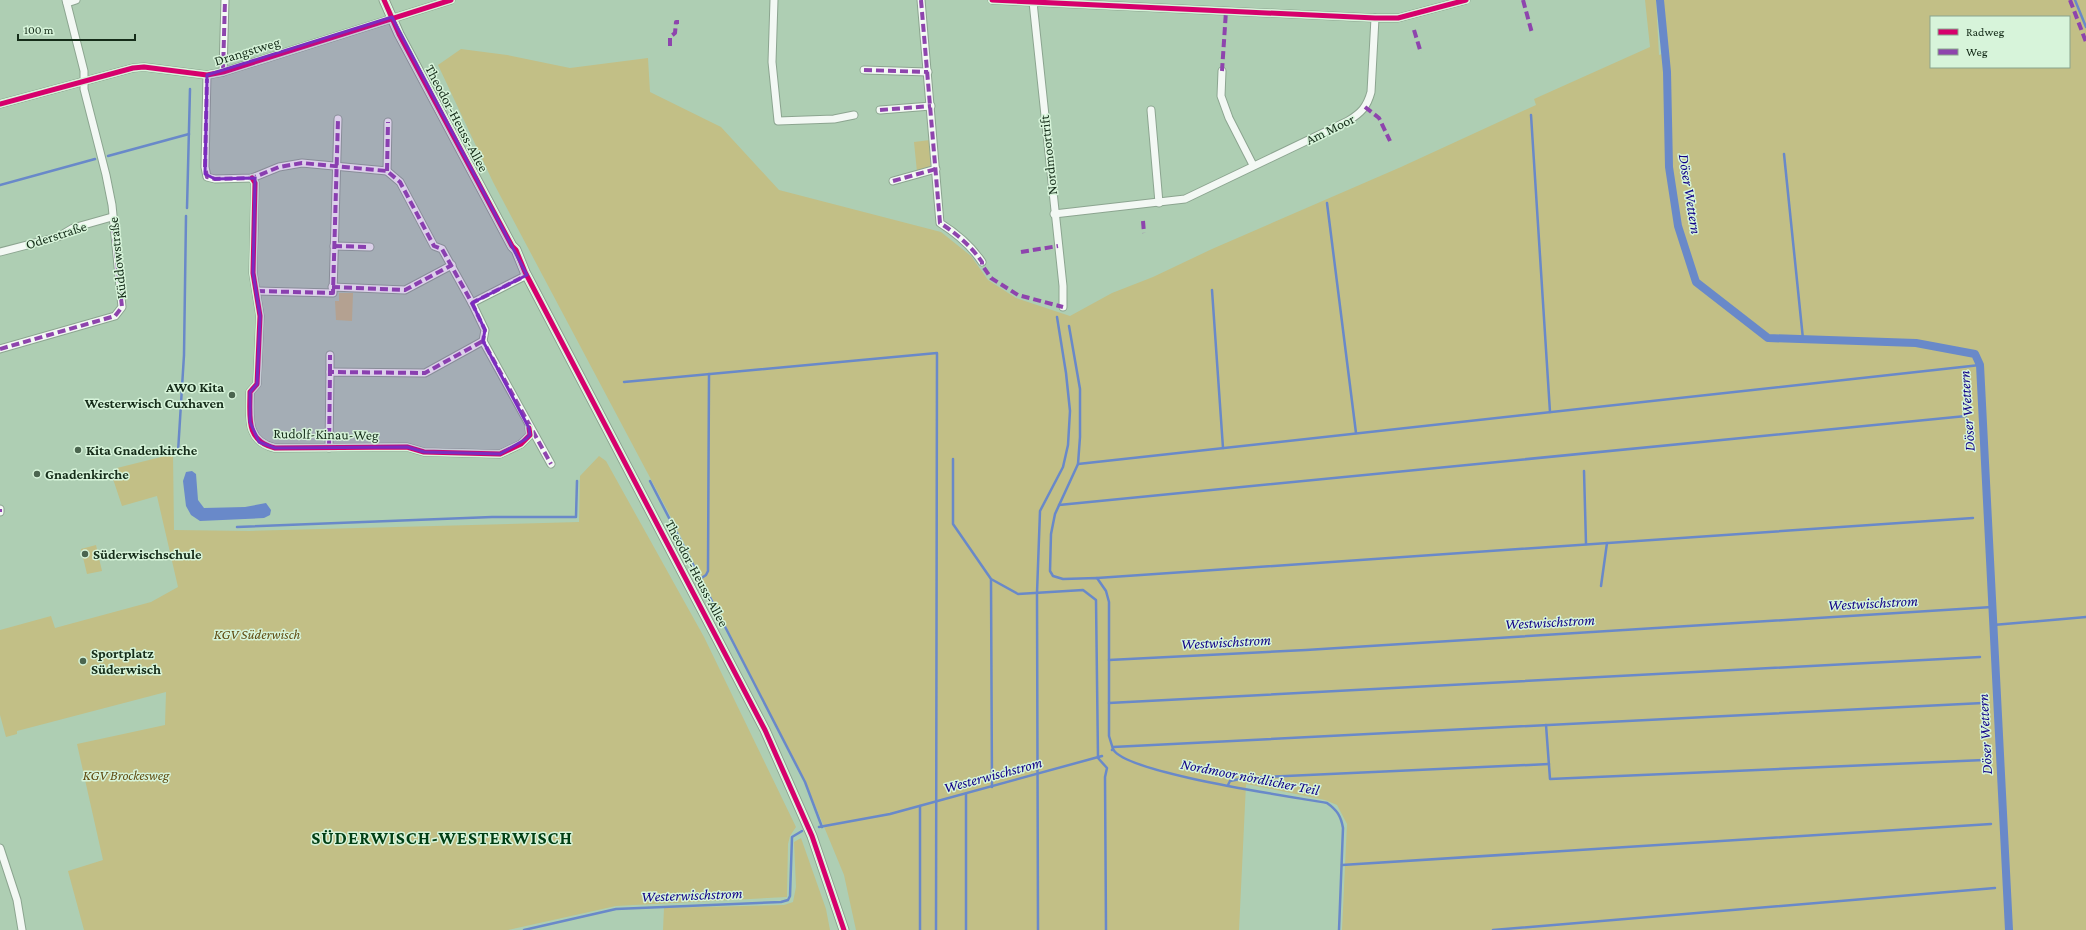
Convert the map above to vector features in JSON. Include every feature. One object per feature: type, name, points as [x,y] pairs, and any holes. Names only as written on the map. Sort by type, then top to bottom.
[{"type":"street","points":[[66,1],[76,0]]},
{"type":"street","points":[[223,72],[225,0]]},
{"type":"street","name":"Theodor-Heuss-Allee","points":[[384,0],[415,66],[512,246],[516,250],[526,273],[765,730],[788,778],[812,836],[844,930]]},
{"type":"street","name":"Drangstweg","points":[[0,104],[133,68],[144,67],[207,75],[223,72],[451,0]]},
{"type":"street","points":[[774,0],[772,62],[778,122],[834,119],[854,115]]},
{"type":"street","points":[[921,0],[940,223],[976,252],[982,262]]},
{"type":"street","points":[[992,0],[1374,18],[1404,16],[1466,0]]},
{"type":"street","name":"Küddowstraße","points":[[0,349],[116,316],[122,307],[106,175],[84,89],[84,72],[66,1]]},
{"type":"street","name":"Nordmoortrift","points":[[1032,2],[1063,286],[1062,307]]},
{"type":"street","name":"Am Moor","points":[[1054,214],[1185,200],[1253,165],[1348,121],[1361,113],[1368,103],[1371,92],[1374,18]]},
{"type":"street","points":[[864,70],[928,72]]},
{"type":"street","points":[[1222,71],[1221,96],[1229,118],[1253,165]]},
{"type":"street","points":[[207,75],[205,174],[207,177],[215,179],[252,178],[279,167],[302,163],[337,165],[387,171],[400,182],[434,246],[442,249],[452,265],[485,330],[483,342],[529,428],[551,464]]},
{"type":"street","points":[[880,110],[931,106]]},
{"type":"street","points":[[1151,110],[1159,203]]},
{"type":"street","points":[[257,291],[333,292],[338,119]]},
{"type":"street","points":[[387,171],[388,122]]},
{"type":"street","points":[[893,181],[936,169]]},
{"type":"street","name":"Rudolf-Kinau-Weg","points":[[252,178],[255,184],[253,272],[260,316],[257,384],[250,392],[250,422],[254,434],[259,442],[275,448],[407,447],[424,452],[500,454],[521,444],[530,435],[529,428]]},
{"type":"street","name":"Oderstraße","points":[[0,252],[58,237],[73,228],[112,217]]},
{"type":"street","points":[[334,246],[370,247]]},
{"type":"street","points":[[332,288],[405,290],[452,265]]},
{"type":"street","points":[[472,303],[526,273]]},
{"type":"street","points":[[330,372],[425,373],[483,342]]},
{"type":"street","points":[[329,448],[330,355]]},
{"type":"street","points":[[0,848],[17,900],[22,930]]},
{"type":"street","name":"Theodor-Heuss-Allee","points":[[831,892],[838,930]]},
{"type":"highlighted area","points":[[392,17],[527,275],[472,303],[485,330],[483,341],[529,428],[530,435],[526,439],[500,454],[424,452],[407,447],[275,448],[259,442],[250,422],[250,392],[257,384],[260,316],[253,273],[255,178],[215,179],[205,174],[207,75]]},
{"type":"green space","points":[[1645,0],[1656,0],[1659,55],[1668,52],[1663,0],[2086,0],[2086,930],[1342,930],[1347,824],[1337,805],[1325,800],[1246,784],[1239,930],[856,930],[844,875],[808,788],[672,519],[493,182],[438,65],[461,49],[507,55],[570,68],[648,58],[650,92],[721,127],[779,190],[941,232],[971,256],[988,280],[1016,298],[1070,316],[1112,293],[1153,277],[1212,249],[1401,167],[1536,105],[1534,99],[1650,47]]},
{"type":"green space","points":[[930,140],[932,162],[929,168],[917,172],[914,142]]},
{"type":"green space","points":[[339,293],[353,293],[352,321],[336,320],[335,301],[339,301]]},
{"type":"green space","points":[[173,454],[174,530],[249,531],[579,522],[580,476],[599,456],[606,461],[704,637],[796,827],[790,836],[788,844],[787,897],[616,906],[508,930],[84,930],[68,871],[103,860],[77,744],[165,725],[166,692],[17,731],[17,734],[6,737],[0,715],[0,630],[51,616],[55,628],[151,602],[178,587],[157,496],[122,506],[113,479],[117,468]]},
{"type":"green space","points":[[96,545],[102,571],[87,574],[81,549]]},
{"type":"green space","points":[[801,838],[826,909],[830,930],[663,930],[664,908],[784,905],[793,902],[796,887],[794,842]]},
{"type":"water","points":[[192,471],[196,474],[198,500],[204,508],[245,507],[266,503],[271,510],[270,515],[264,518],[200,521],[191,515],[186,506],[183,481],[186,472]]},
{"type":"waterway","name":"Döser Wettern","points":[[1660,0],[1667,72],[1669,167],[1678,226],[1696,282],[1768,338],[1916,343],[1975,354],[1980,365],[2009,930]]},
{"type":"waterway","points":[[2075,0],[2086,27]]},
{"type":"waterway","points":[[187,208],[190,89]]},
{"type":"waterway","points":[[1531,115],[1550,412]]},
{"type":"waterway","points":[[108,156],[189,134]]},
{"type":"waterway","points":[[1784,154],[1803,339]]},
{"type":"waterway","points":[[0,185],[95,159]]},
{"type":"waterway","points":[[1327,203],[1356,433]]},
{"type":"waterway","points":[[178,452],[184,355],[186,216]]},
{"type":"waterway","points":[[1212,290],[1223,448]]},
{"type":"waterway","points":[[1038,930],[1037,593],[1040,511],[1063,467],[1068,445],[1070,411],[1066,373],[1057,317]]},
{"type":"waterway","points":[[1069,326],[1080,389],[1080,437],[1078,464],[1055,514],[1051,534],[1050,571],[1053,576],[1063,579],[1097,578],[1106,591],[1109,602],[1109,736],[1112,750]]},
{"type":"waterway","points":[[624,382],[937,353],[936,930]]},
{"type":"waterway","points":[[1078,464],[1980,365]]},
{"type":"waterway","points":[[700,579],[706,575],[708,571],[709,374]]},
{"type":"waterway","points":[[1059,505],[1966,416]]},
{"type":"waterway","points":[[953,459],[953,524],[991,579],[1018,594],[1083,590],[1096,600],[1098,758],[1107,768],[1105,777],[1106,930]]},
{"type":"waterway","points":[[1584,471],[1586,544]]},
{"type":"waterway","points":[[237,527],[492,517],[576,517],[577,481]]},
{"type":"waterway","points":[[650,481],[805,782],[822,827]]},
{"type":"waterway","points":[[1097,578],[1973,518]]},
{"type":"waterway","points":[[1601,586],[1607,543]]},
{"type":"waterway","points":[[991,580],[992,787]]},
{"type":"waterway","name":"Westwischstrom","points":[[1109,660],[1306,650],[1992,607]]},
{"type":"waterway","points":[[1993,625],[2086,617]]},
{"type":"waterway","points":[[1109,703],[1980,657]]},
{"type":"waterway","points":[[1113,747],[1983,703]]},
{"type":"waterway","points":[[1546,725],[1550,779],[1984,760]]},
{"type":"waterway","name":"Nordmoor nördlicher Teil","points":[[1113,749],[1124,758],[1146,767],[1177,775],[1248,790],[1327,803],[1338,814],[1343,828],[1339,930]]},
{"type":"waterway","name":"Westerwischstrom","points":[[819,827],[890,814],[1102,756]]},
{"type":"waterway","points":[[1228,785],[1230,781],[1245,778],[1549,764]]},
{"type":"waterway","points":[[966,794],[966,930]]},
{"type":"waterway","points":[[920,806],[920,930]]},
{"type":"waterway","points":[[1342,865],[1991,824]]},
{"type":"waterway","name":"Westerwischstrom","points":[[524,930],[616,909],[781,902],[788,900],[790,896],[792,837],[802,831]]},
{"type":"waterway","points":[[1493,930],[1995,888]]},
{"type":"marked path","points":[[223,72],[225,0]]},
{"type":"marked path","points":[[921,0],[940,223],[969,246],[982,262],[982,265],[991,278],[1018,295],[1063,307]]},
{"type":"marked path","points":[[1523,0],[1532,33]]},
{"type":"marked path","points":[[2070,0],[2086,42]]},
{"type":"marked path","points":[[1222,71],[1226,11]]},
{"type":"marked path","points":[[670,46],[670,37],[675,33],[676,22],[679,22]]},
{"type":"marked path","points":[[1414,30],[1421,53]]},
{"type":"marked path","points":[[864,70],[928,72]]},
{"type":"marked path","points":[[207,75],[205,167],[207,177],[215,179],[252,178],[279,167],[302,163],[387,171],[400,182],[434,246],[442,249],[472,303],[527,275]]},
{"type":"marked path","points":[[880,110],[931,106]]},
{"type":"marked path","points":[[1365,107],[1379,118],[1390,141]]},
{"type":"marked path","points":[[257,291],[333,293],[338,119]]},
{"type":"marked path","points":[[387,171],[388,122]]},
{"type":"marked path","points":[[893,181],[936,169]]},
{"type":"marked path","points":[[1143,221],[1144,233]]},
{"type":"marked path","points":[[0,349],[115,316],[122,307],[113,225]]},
{"type":"marked path","points":[[334,246],[370,247]]},
{"type":"marked path","points":[[1021,252],[1058,246]]},
{"type":"marked path","points":[[332,287],[405,290],[452,265]]},
{"type":"marked path","points":[[472,303],[485,330],[483,341],[551,464]]},
{"type":"marked path","points":[[329,448],[330,372],[425,373],[483,341]]},
{"type":"marked path","points":[[330,355],[330,372]]},
{"type":"cycle path","points":[[384,0],[399,34],[512,246],[516,250],[525,272],[765,730],[812,836],[844,930]]},
{"type":"cycle path","points":[[0,104],[133,68],[144,67],[207,75],[223,72],[451,0]]},
{"type":"cycle path","points":[[992,0],[1375,18],[1398,18],[1466,0]]},
{"type":"cycle path","points":[[252,178],[255,183],[253,273],[260,316],[257,384],[250,392],[250,419],[251,427],[258,440],[265,445],[275,448],[407,447],[424,452],[500,454],[521,444],[530,435],[529,428]]},
{"type":"place","name":"AWO Kita Westerwisch Cuxhaven","points":[[232,395]]},
{"type":"place","name":"Kita Gnadenkirche","points":[[78,450]]},
{"type":"place","name":"Gnadenkirche","points":[[37,474]]},
{"type":"place","name":"Süderwischschule","points":[[85,554]]},
{"type":"place","name":"Sportplatz Süderwisch","points":[[83,661]]},
{"type":"district","name":"SÜDERWISCH-WESTERWISCH","points":[[442,838]]},
{"type":"park label","name":"KGV Süderwisch","points":[[257,634]]},
{"type":"park label","name":"KGV Brockesweg","points":[[126,775]]}]
